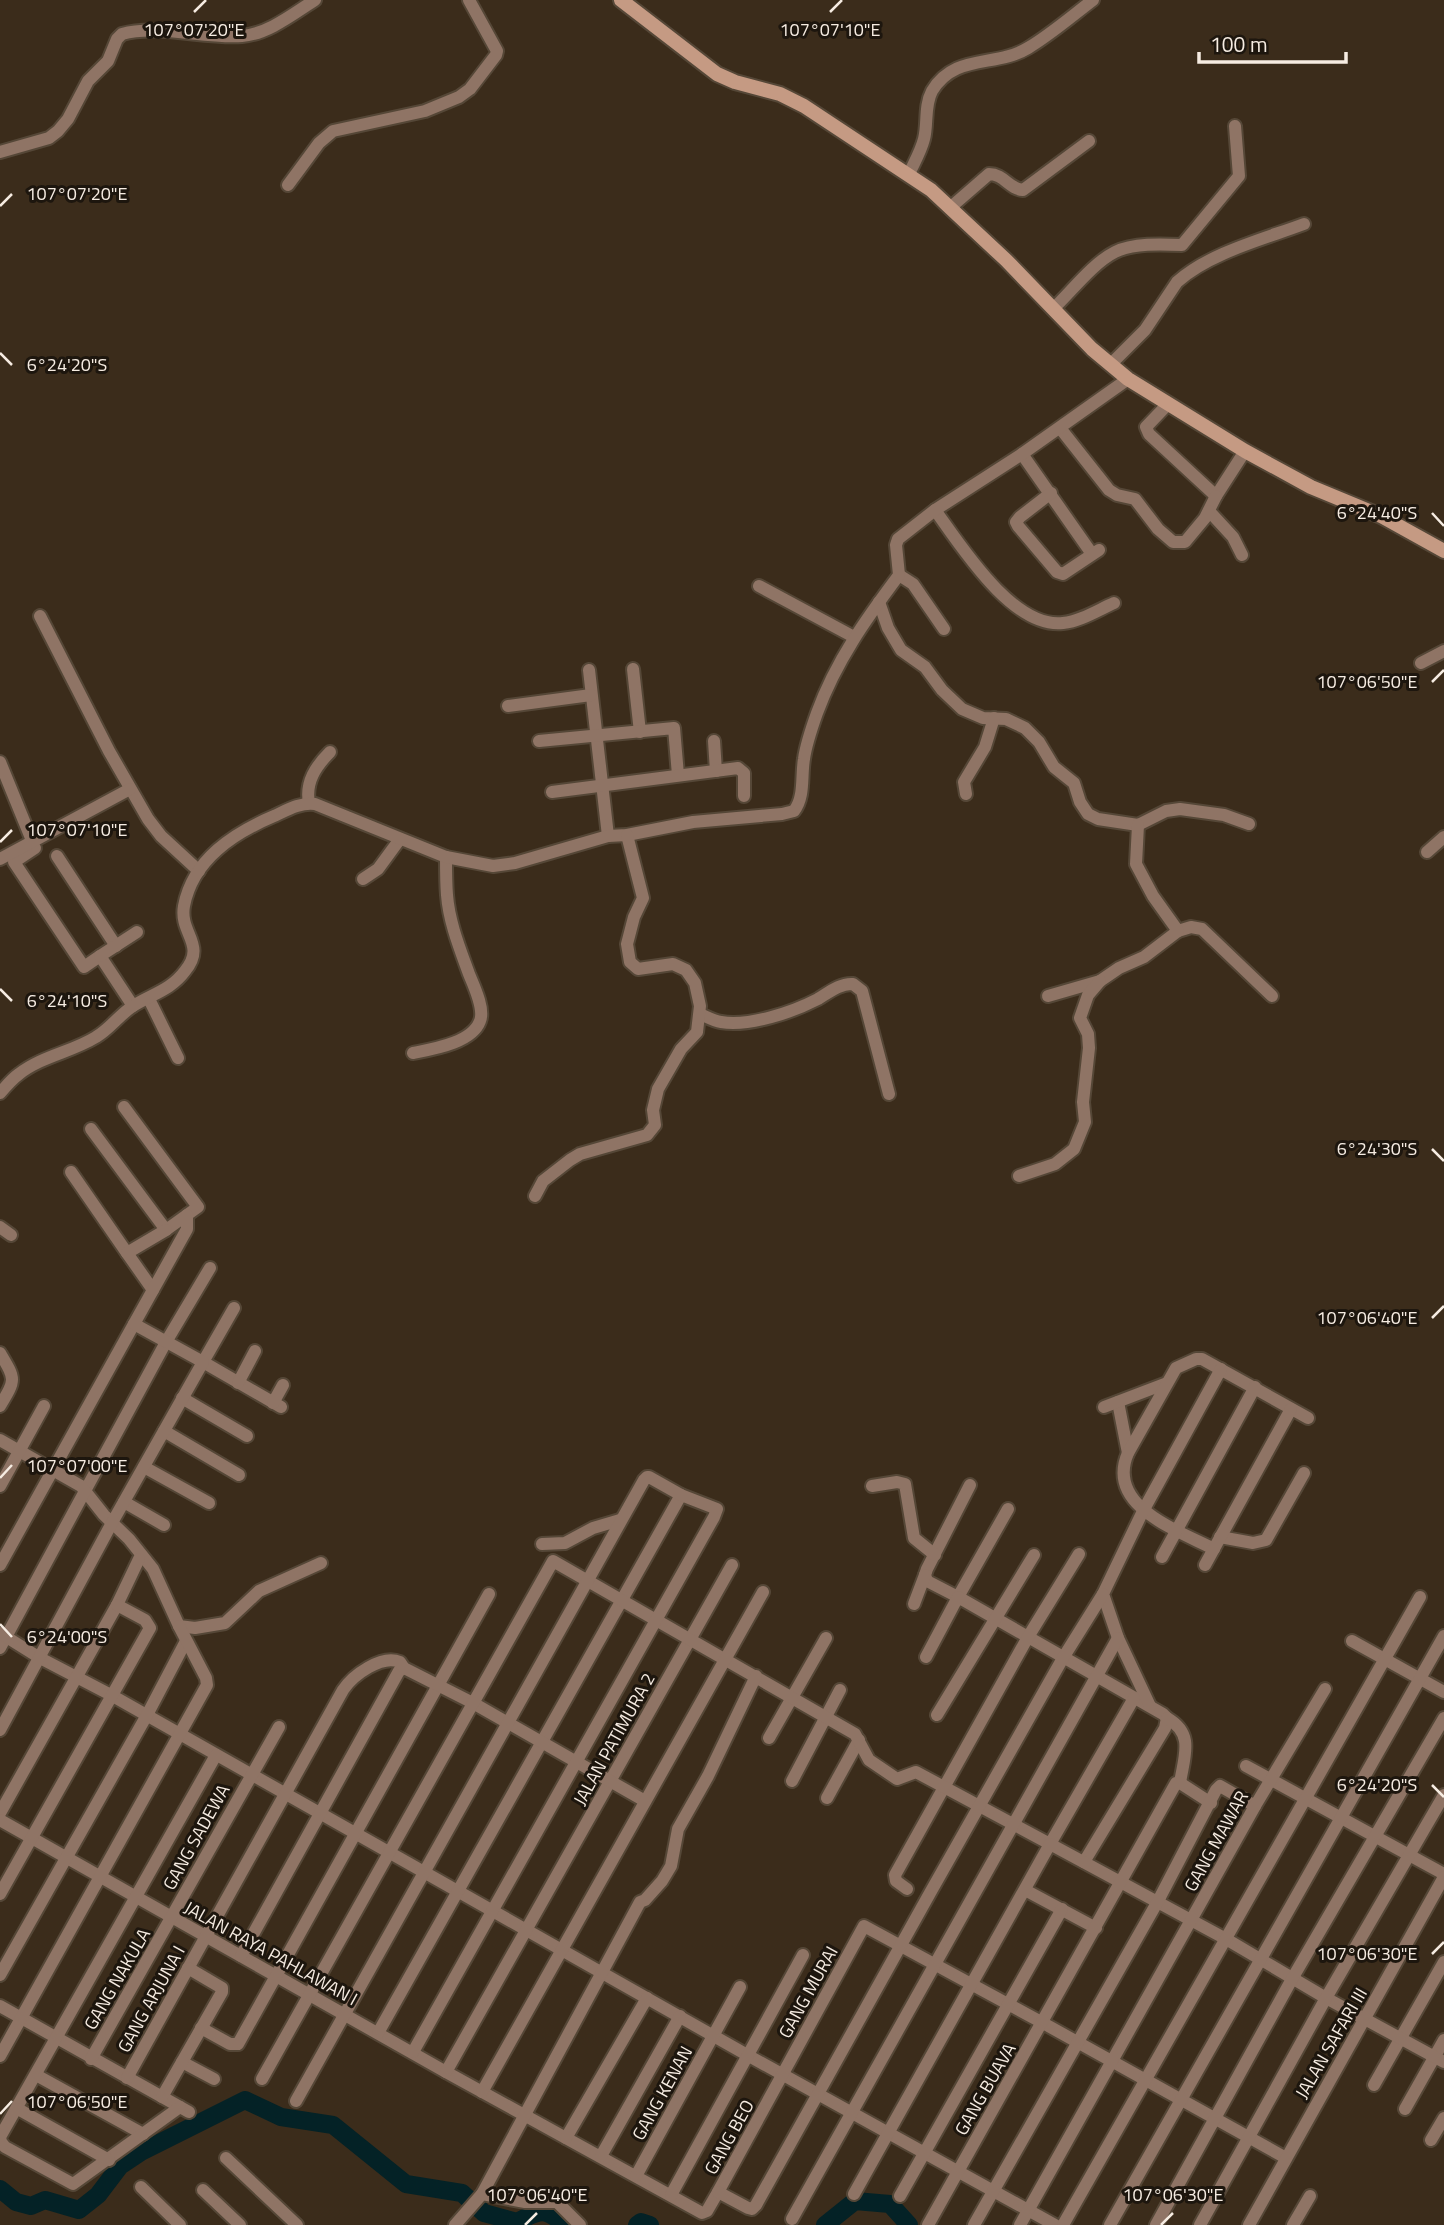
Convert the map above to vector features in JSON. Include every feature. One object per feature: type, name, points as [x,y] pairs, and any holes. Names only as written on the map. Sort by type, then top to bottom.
[{"type":"street","points":[[0,152],[49,138],[58,131],[68,119],[88,81],[108,61],[117,39],[122,34],[186,32],[242,36],[261,32],[315,0]]},
{"type":"street","points":[[288,185],[319,143],[333,131],[425,111],[459,97],[470,89],[497,51],[470,0]]},
{"type":"street","points":[[621,0],[717,74],[789,97],[909,174],[951,206],[1053,309],[1116,358],[1128,379],[1245,451],[1311,487],[1381,516],[1444,551]]},
{"type":"street","points":[[909,174],[923,143],[929,97],[950,72],[973,61],[1008,56],[1029,48],[1093,0]]},
{"type":"street","points":[[1053,309],[1116,252],[1134,247],[1181,244],[1239,176],[1235,126]]},
{"type":"street","points":[[951,206],[989,174],[1001,176],[1013,187],[1023,190],[1089,141]]},
{"type":"street","points":[[1116,358],[1145,330],[1184,275],[1215,258],[1304,224]]},
{"type":"street","points":[[0,1093],[17,1075],[97,1037],[133,1006],[175,983],[191,963],[195,946],[184,920],[184,907],[199,871],[216,849],[229,839],[255,824],[309,803],[347,815],[446,857],[493,866],[515,863],[608,836],[681,824],[794,811],[801,798],[804,758],[816,715],[838,663],[900,575],[896,545],[898,539],[935,510],[1022,454],[1128,379]]},
{"type":"street","points":[[1168,404],[1149,423],[1146,428],[1149,434],[1216,496]]},
{"type":"street","points":[[1060,428],[1109,490],[1117,495],[1135,499],[1158,530],[1173,542],[1185,542],[1193,535],[1245,451]]},
{"type":"street","points":[[1022,454],[1096,552],[1063,574],[1057,572],[1016,522],[1051,493]]},
{"type":"street","points":[[935,510],[1001,595],[1035,619],[1065,623],[1114,603]]},
{"type":"street","points":[[1209,511],[1233,537],[1242,555]]},
{"type":"street","points":[[900,575],[914,584],[944,629]]},
{"type":"street","points":[[759,586],[854,637]]},
{"type":"street","points":[[879,602],[884,619],[901,650],[925,667],[961,709],[983,718],[1016,722],[1033,735],[1054,767],[1074,783],[1080,802],[1088,814],[1098,819],[1138,825],[1166,811],[1180,809],[1224,816],[1250,824]]},
{"type":"street","points":[[40,616],[130,789],[161,836],[199,871]]},
{"type":"street","points":[[1421,663],[1444,651]]},
{"type":"street","points":[[633,669],[640,732]]},
{"type":"street","points":[[589,670],[608,836]]},
{"type":"street","points":[[508,706],[592,695]]},
{"type":"street","points":[[966,794],[964,782],[985,747],[994,718]]},
{"type":"street","points":[[538,741],[676,729],[678,775]]},
{"type":"street","points":[[714,741],[716,771]]},
{"type":"street","points":[[309,803],[307,789],[310,780],[316,767],[330,752]]},
{"type":"street","points":[[0,762],[34,845]]},
{"type":"street","points":[[552,792],[678,775],[742,770],[744,796]]},
{"type":"street","points":[[0,859],[34,845],[130,789]]},
{"type":"street","points":[[1138,825],[1136,864],[1153,896],[1178,931]]},
{"type":"street","points":[[535,1196],[543,1181],[580,1154],[646,1135],[653,1129],[653,1110],[658,1089],[681,1049],[697,1032],[700,1014],[695,983],[686,970],[673,964],[638,969],[630,962],[627,944],[634,917],[643,898],[627,835]]},
{"type":"street","points":[[1427,852],[1444,837]]},
{"type":"street","points":[[363,879],[378,869],[400,839]]},
{"type":"street","points":[[34,845],[14,862],[84,967],[137,932]]},
{"type":"street","points":[[57,856],[116,946]]},
{"type":"street","points":[[413,1053],[454,1042],[471,1032],[481,1017],[475,990],[451,920],[446,857]]},
{"type":"street","points":[[1019,1176],[1055,1164],[1074,1149],[1085,1122],[1083,1102],[1089,1048],[1088,1034],[1080,1018],[1088,995],[1100,981],[1119,968],[1144,957],[1178,931],[1191,927],[1202,929],[1272,996]]},
{"type":"street","points":[[100,956],[133,1006]]},
{"type":"street","points":[[1048,996],[1100,981]]},
{"type":"street","points":[[700,1014],[720,1022],[741,1023],[781,1014],[814,1001],[843,985],[853,984],[862,991],[889,1094]]},
{"type":"street","points":[[149,999],[178,1058]]},
{"type":"street","points":[[124,1107],[198,1207],[127,1253]]},
{"type":"street","points":[[91,1129],[166,1230]]},
{"type":"street","points":[[71,1172],[153,1290]]},
{"type":"street","points":[[0,1565],[187,1228],[187,1215]]},
{"type":"street","points":[[211,1268],[166,1342],[2,1639],[77,1676],[749,2056],[1055,2225]]},
{"type":"street","points":[[0,1730],[233,1308]]},
{"type":"street","points":[[134,1324],[277,1405],[283,1385]]},
{"type":"street","points":[[238,1382],[255,1351]]},
{"type":"street","points":[[0,1353],[12,1372],[13,1384],[0,1406]]},
{"type":"street","points":[[1214,1549],[1143,1511],[1133,1499],[1122,1475],[1128,1453],[1176,1368],[1202,1359],[1308,1418]]},
{"type":"street","points":[[718,2192],[748,2208],[752,2209],[756,2205],[1063,1658],[1103,1594],[1143,1511],[1221,1369]]},
{"type":"street","points":[[1104,1407],[1167,1383]]},
{"type":"street","points":[[1162,1557],[1255,1387]]},
{"type":"street","points":[[183,1398],[247,1436]]},
{"type":"street","points":[[1118,1402],[1128,1453]]},
{"type":"street","points":[[0,1486],[44,1406]]},
{"type":"street","points":[[1205,1565],[1291,1409]]},
{"type":"street","points":[[164,1431],[239,1475]]},
{"type":"street","points":[[0,1440],[81,1486],[104,1515],[113,1521],[153,1570],[208,1682],[0,2056]]},
{"type":"street","points":[[144,1467],[209,1503]]},
{"type":"street","points":[[1220,1537],[1253,1543],[1266,1540],[1304,1473]]},
{"type":"street","points":[[296,2101],[647,1476],[681,1495],[717,1509],[413,2052]]},
{"type":"street","points":[[873,1486],[897,1482],[905,1485],[914,1538],[935,1555]]},
{"type":"street","points":[[914,1604],[925,1575],[970,1485]]},
{"type":"street","points":[[378,2033],[681,1495]]},
{"type":"street","points":[[124,1502],[164,1525]]},
{"type":"street","points":[[926,1657],[1008,1509]]},
{"type":"street","points":[[542,1544],[565,1544],[593,1528],[621,1520]]},
{"type":"street","points":[[907,1889],[896,1881],[895,1875],[1028,1637],[1079,1554]]},
{"type":"street","points":[[937,1715],[1034,1555]]},
{"type":"street","points":[[0,1813],[117,1605],[139,1559]]},
{"type":"street","points":[[262,2079],[553,1561],[855,1734],[869,1760],[898,1779],[916,1772],[943,1786],[1158,1901],[1439,2060]]},
{"type":"street","points":[[179,1626],[195,1628],[225,1623],[258,1591],[321,1563]]},
{"type":"street","name":"JALAN PATIMURA 2","points":[[446,2072],[732,1565]]},
{"type":"street","points":[[925,1575],[927,1581],[1174,1722],[1186,1742],[1180,1783],[1211,1803]]},
{"type":"street","points":[[482,2092],[763,1592]]},
{"type":"street","points":[[201,2028],[234,2045],[238,2044],[274,1975],[489,1594]]},
{"type":"street","points":[[1103,1594],[1118,1638],[1150,1706]]},
{"type":"street","points":[[1063,2225],[1420,1597]]},
{"type":"street","points":[[0,1894],[150,1628],[145,1620],[117,1605]]},
{"type":"street","points":[[1110,2225],[1444,1636]]},
{"type":"street","points":[[769,1738],[826,1638]]},
{"type":"street","points":[[792,2219],[1118,1638]]},
{"type":"street","points":[[0,1975],[186,1641]]},
{"type":"street","points":[[1352,1642],[1444,1692]]},
{"type":"street","name":"GANG ARJUNA I","points":[[127,2078],[346,1685],[373,1665],[388,1660],[400,1662],[404,1668]]},
{"type":"street","points":[[241,1956],[399,1671],[404,1668],[473,1703],[645,1801]]},
{"type":"street","points":[[455,2225],[480,2196],[604,1973],[640,1902],[662,1881],[671,1866],[678,1829],[708,1776],[757,1676]]},
{"type":"street","name":"GANG MAWAR","points":[[1020,2225],[1255,1806],[1325,1689]]},
{"type":"street","points":[[792,1781],[840,1690]]},
{"type":"street","points":[[854,2194],[1134,1698]]},
{"type":"street","points":[[1084,1862],[1165,1727],[1167,1718]]},
{"type":"street","points":[[1156,2225],[1292,1979],[1444,1718]]},
{"type":"street","name":"GANG SADEWA","points":[[172,1917],[279,1727]]},
{"type":"street","points":[[827,1798],[859,1740]]},
{"type":"street","points":[[0,2006],[56,2038],[91,2059],[185,2109],[144,2134],[78,2182],[69,2183],[5,2147],[0,2137],[10,2114],[36,2075],[56,2038],[216,1755]]},
{"type":"street","points":[[1246,1766],[1444,1876]]},
{"type":"street","name":"GANG BUAVA","points":[[929,2225],[1173,1787],[1180,1783]]},
{"type":"street","points":[[974,2225],[1158,1901],[1216,1790],[1220,1786],[1255,1806]]},
{"type":"street","points":[[1200,2225],[1326,1998],[1444,1795]]},
{"type":"street","name":"JALAN RAYA PAHLAWAN I","points":[[0,1820],[482,2092],[601,2156],[638,2172],[702,2213]]},
{"type":"street","name":"JALAN SAFARI III","points":[[1249,2225],[1444,1876]]},
{"type":"street","points":[[1025,1890],[1096,1928]]},
{"type":"street","points":[[900,2196],[1062,1909]]},
{"type":"street","name":"GANG NAKULA","points":[[91,2059],[172,1917]]},
{"type":"street","name":"GANG MURAI","points":[[783,2074],[864,1926],[901,1946]]},
{"type":"street","points":[[901,1946],[1286,2158]]},
{"type":"street","points":[[671,2195],[803,1955]]},
{"type":"street","points":[[1374,2085],[1444,1962]]},
{"type":"street","points":[[162,2097],[222,1988],[188,1968]]},
{"type":"street","name":"GANG KENAN","points":[[638,2172],[740,1987]]},
{"type":"street","points":[[566,2138],[647,1998]]},
{"type":"street","points":[[601,2156],[680,2016]]},
{"type":"street","points":[[1405,2109],[1439,2060],[1444,2040]]},
{"type":"street","points":[[182,2062],[214,2079]]},
{"type":"street","name":"GANG BEO","points":[[702,2213],[707,2211],[783,2074]]},
{"type":"street","points":[[36,2075],[144,2134]]},
{"type":"street","points":[[10,2114],[109,2160]]},
{"type":"street","points":[[1431,2140],[1444,2118]]},
{"type":"street","points":[[226,2158],[297,2225]]},
{"type":"street","points":[[141,2187],[180,2225]]},
{"type":"street","points":[[203,2190],[240,2225]]},
{"type":"street","points":[[480,2196],[525,2202],[557,2202],[580,2225]]},
{"type":"street","points":[[1293,2225],[1310,2196]]},
{"type":"waterway","points":[[0,2189],[16,2202],[31,2206],[45,2200],[79,2210],[98,2195],[120,2166],[141,2152],[245,2100],[281,2117],[333,2125],[406,2184],[462,2193],[484,2213],[517,2222],[543,2212],[566,2225]]},
{"type":"waterway","points":[[825,2225],[855,2201],[890,2204],[909,2225]]},
{"type":"waterway","points":[[637,2225],[641,2222],[650,2225]]}]
